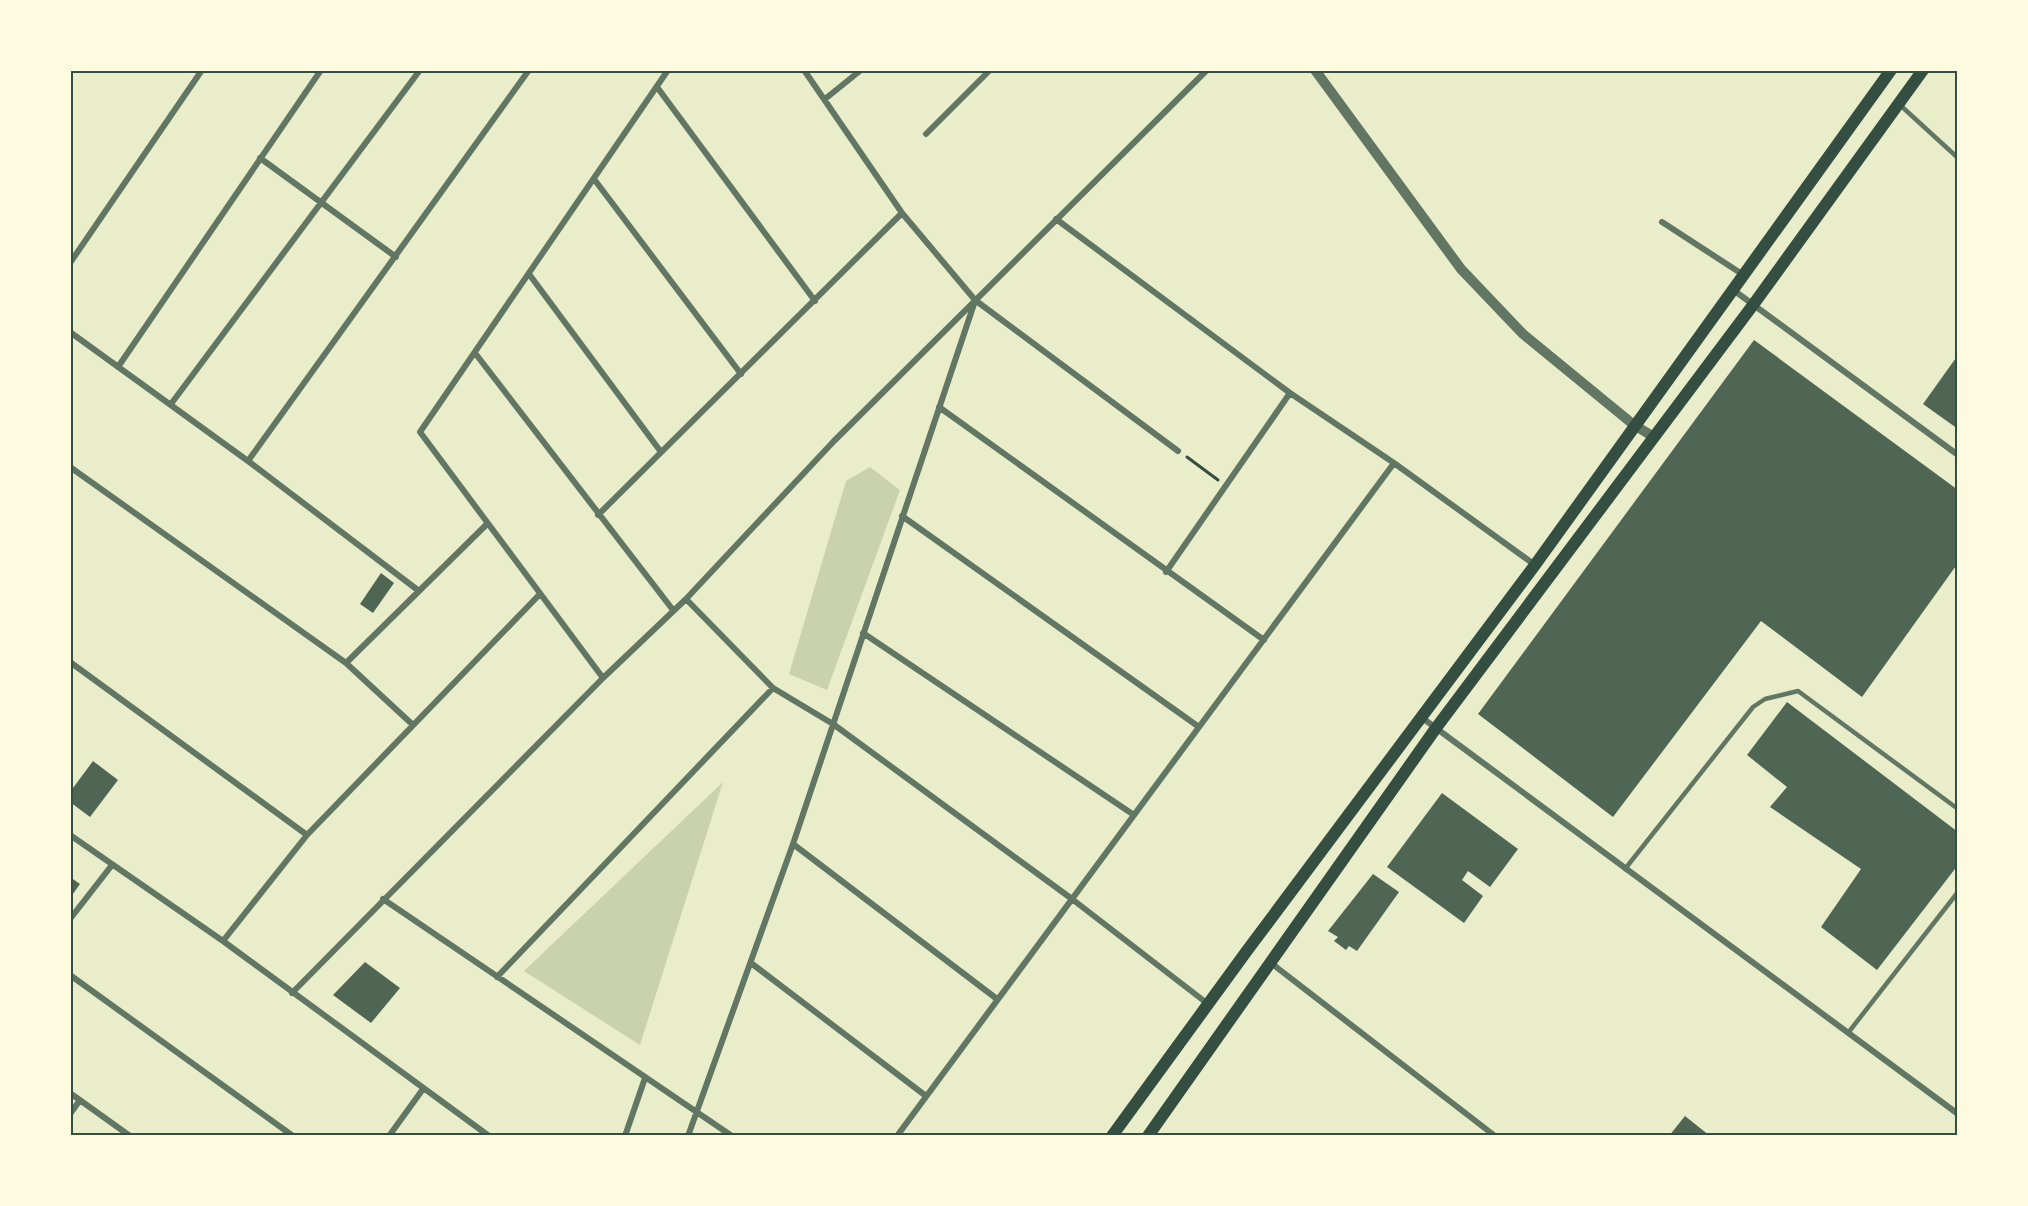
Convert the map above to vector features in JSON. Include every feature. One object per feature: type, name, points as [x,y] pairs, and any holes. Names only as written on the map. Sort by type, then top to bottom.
[{"type":"main road","points":[[1112,1136],[1421,716],[1535,566],[1634,424],[1891,70]]},
{"type":"main road","points":[[1148,1136],[1436,728],[1753,305],[1923,70]]},
{"type":"street","points":[[70,263],[202,70]]},
{"type":"street","points":[[118,367],[321,70]]},
{"type":"street","points":[[171,404],[420,70]]},
{"type":"street","points":[[248,460],[529,70]]},
{"type":"street","points":[[603,678],[539,595],[420,432],[668,70]]},
{"type":"street","points":[[804,70],[902,213],[975,300],[1178,451]]},
{"type":"street","points":[[825,99],[861,70]]},
{"type":"street","points":[[926,134],[990,70]]},
{"type":"street","points":[[292,993],[603,678],[686,599],[834,441],[1207,70]]},
{"type":"street","points":[[1315,70],[1461,269],[1523,334],[1634,424],[1654,437]]},
{"type":"street","points":[[657,87],[815,301]]},
{"type":"street","points":[[260,158],[320,204],[396,257]]},
{"type":"street","points":[[594,179],[741,374]]},
{"type":"street","points":[[598,515],[902,213]]},
{"type":"street","points":[[1056,219],[1290,393],[1394,463],[1535,566]]},
{"type":"street","points":[[1662,222],[1742,274]]},
{"type":"street","points":[[529,274],[661,452]]},
{"type":"street","points":[[1732,289],[1958,455]]},
{"type":"street","points":[[688,1136],[793,844],[975,300]]},
{"type":"street","points":[[70,332],[248,460],[419,591]]},
{"type":"street","points":[[475,353],[673,610]]},
{"type":"street","points":[[1166,572],[1290,393]]},
{"type":"street","points":[[939,407],[1166,572],[1264,640]]},
{"type":"street","points":[[897,1136],[1394,463]]},
{"type":"street","points":[[70,467],[346,663],[413,725]]},
{"type":"street","points":[[903,516],[1199,727]]},
{"type":"street","points":[[346,663],[487,524]]},
{"type":"street","points":[[223,940],[307,835],[539,595]]},
{"type":"street","points":[[686,599],[773,688],[833,724],[1072,899],[1208,1004]]},
{"type":"street","points":[[863,633],[1134,815]]},
{"type":"street","points":[[70,662],[307,835]]},
{"type":"street","points":[[497,977],[773,688]]},
{"type":"street","points":[[1421,716],[1958,1114]]},
{"type":"street","points":[[70,835],[223,940],[489,1136]]},
{"type":"street","points":[[793,844],[997,999]]},
{"type":"street","points":[[70,919],[112,865]]},
{"type":"street","points":[[383,899],[732,1136]]},
{"type":"street","points":[[751,963],[926,1096]]},
{"type":"street","points":[[1271,963],[1495,1136]]},
{"type":"street","points":[[70,975],[293,1136]]},
{"type":"street","points":[[625,1136],[645,1078]]},
{"type":"street","points":[[389,1136],[423,1089]]},
{"type":"street","points":[[70,1093],[130,1136]]},
{"type":"street","points":[[70,1114],[80,1100]]},
{"type":"lane","points":[[1899,104],[1958,158]]},
{"type":"lane","points":[[1625,869],[1753,707],[1765,699],[1798,691],[1958,809]]},
{"type":"lane","points":[[1848,1033],[1958,892]]},
{"type":"path","points":[[1178,451],[1226,486]]},
{"type":"green space","points":[[870,467],[900,490],[827,690],[789,674],[846,481]]},
{"type":"green space","points":[[723,782],[640,1045],[524,971]]},
{"type":"building","points":[[1754,340],[1958,490],[1958,563],[1862,697],[1761,621],[1613,817],[1478,714]]},
{"type":"building","points":[[1958,355],[1958,429],[1923,404]]},
{"type":"building","points":[[381,573],[394,583],[373,613],[360,604]]},
{"type":"building","points":[[1787,702],[1958,832],[1958,865],[1877,970],[1821,927],[1861,869],[1770,807],[1787,787],[1747,755]]},
{"type":"building","points":[[93,761],[118,780],[90,817],[70,802],[70,792]]},
{"type":"building","points":[[1442,793],[1518,849],[1490,887],[1468,871],[1462,880],[1483,896],[1464,923],[1387,867]]},
{"type":"building","points":[[1373,874],[1399,892],[1357,951],[1349,946],[1346,950],[1334,941],[1338,937],[1328,931]]},
{"type":"building","points":[[70,877],[80,884],[70,898]]},
{"type":"building","points":[[365,962],[400,988],[371,1023],[333,995]]},
{"type":"building","points":[[1685,1116],[1710,1136],[1669,1136]]}]
